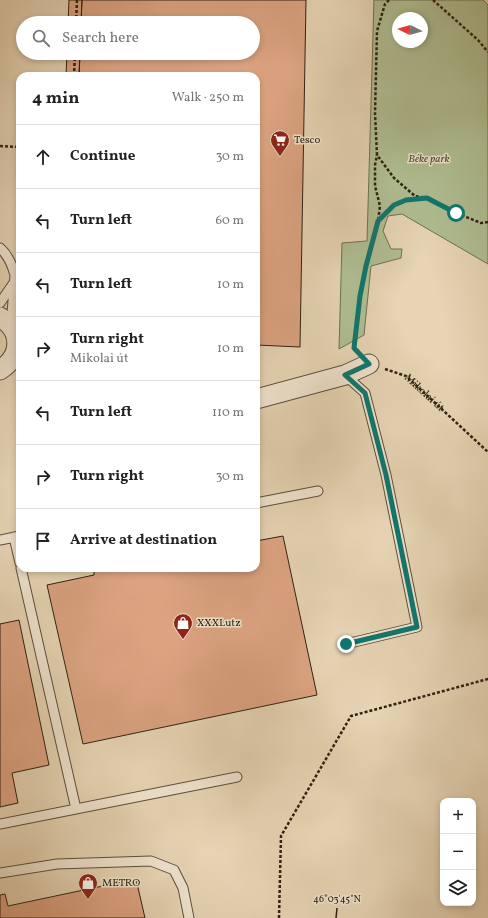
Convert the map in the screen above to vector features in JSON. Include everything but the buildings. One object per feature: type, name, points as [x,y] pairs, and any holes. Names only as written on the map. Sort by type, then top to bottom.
[{"type":"street","points":[[9,368],[15,353],[12,331]]},
{"type":"street","points":[[260,398],[345,375],[369,364]]},
{"type":"lane","points":[[0,248],[8,257],[15,275],[12,331]]},
{"type":"lane","points":[[0,303],[14,283]]},
{"type":"lane","points":[[345,375],[365,393],[386,475],[417,627],[346,644]]},
{"type":"lane","points":[[260,502],[318,491]]},
{"type":"lane","points":[[0,540],[16,537]]},
{"type":"lane","points":[[22,572],[76,810]]},
{"type":"lane","points":[[0,824],[237,777]]},
{"type":"lane","points":[[0,873],[57,864],[151,861],[174,870],[183,888],[189,918]]},
{"type":"path","points":[[76,16],[77,0]]},
{"type":"path","points":[[369,364],[354,348],[366,266],[378,221],[380,206],[375,186],[374,165],[377,155],[375,113],[377,31],[385,4],[389,0]]},
{"type":"path","points":[[434,0],[478,40],[488,52]]},
{"type":"path","points":[[74,72],[75,60]]},
{"type":"path","points":[[0,146],[16,147]]},
{"type":"path","points":[[377,155],[394,178],[415,196],[427,198],[456,213],[481,223],[488,222]]},
{"type":"path","points":[[378,221],[394,205],[406,200],[427,198]]},
{"type":"path","name":"Mikolai út","points":[[369,364],[406,376],[488,452]]},
{"type":"path","points":[[279,918],[281,836],[351,716],[488,679]]},
{"type":"green space","name":"Béke park","points":[[374,0],[483,0],[488,5],[488,264],[402,214],[388,216],[383,231],[391,249],[402,249],[401,258],[371,266],[364,335],[339,349],[342,243],[367,241]]},
{"type":"place","name":"Tesco","points":[[280,157]]},
{"type":"place","name":"XXXLutz","points":[[183,640]]},
{"type":"place","name":"METRO","points":[[88,900]]},
{"type":"route","points":[[346,644],[417,627],[386,475],[365,393],[345,375],[369,364],[354,348],[360,296],[366,266],[378,221],[394,205],[406,200],[427,198],[456,213]]}]
